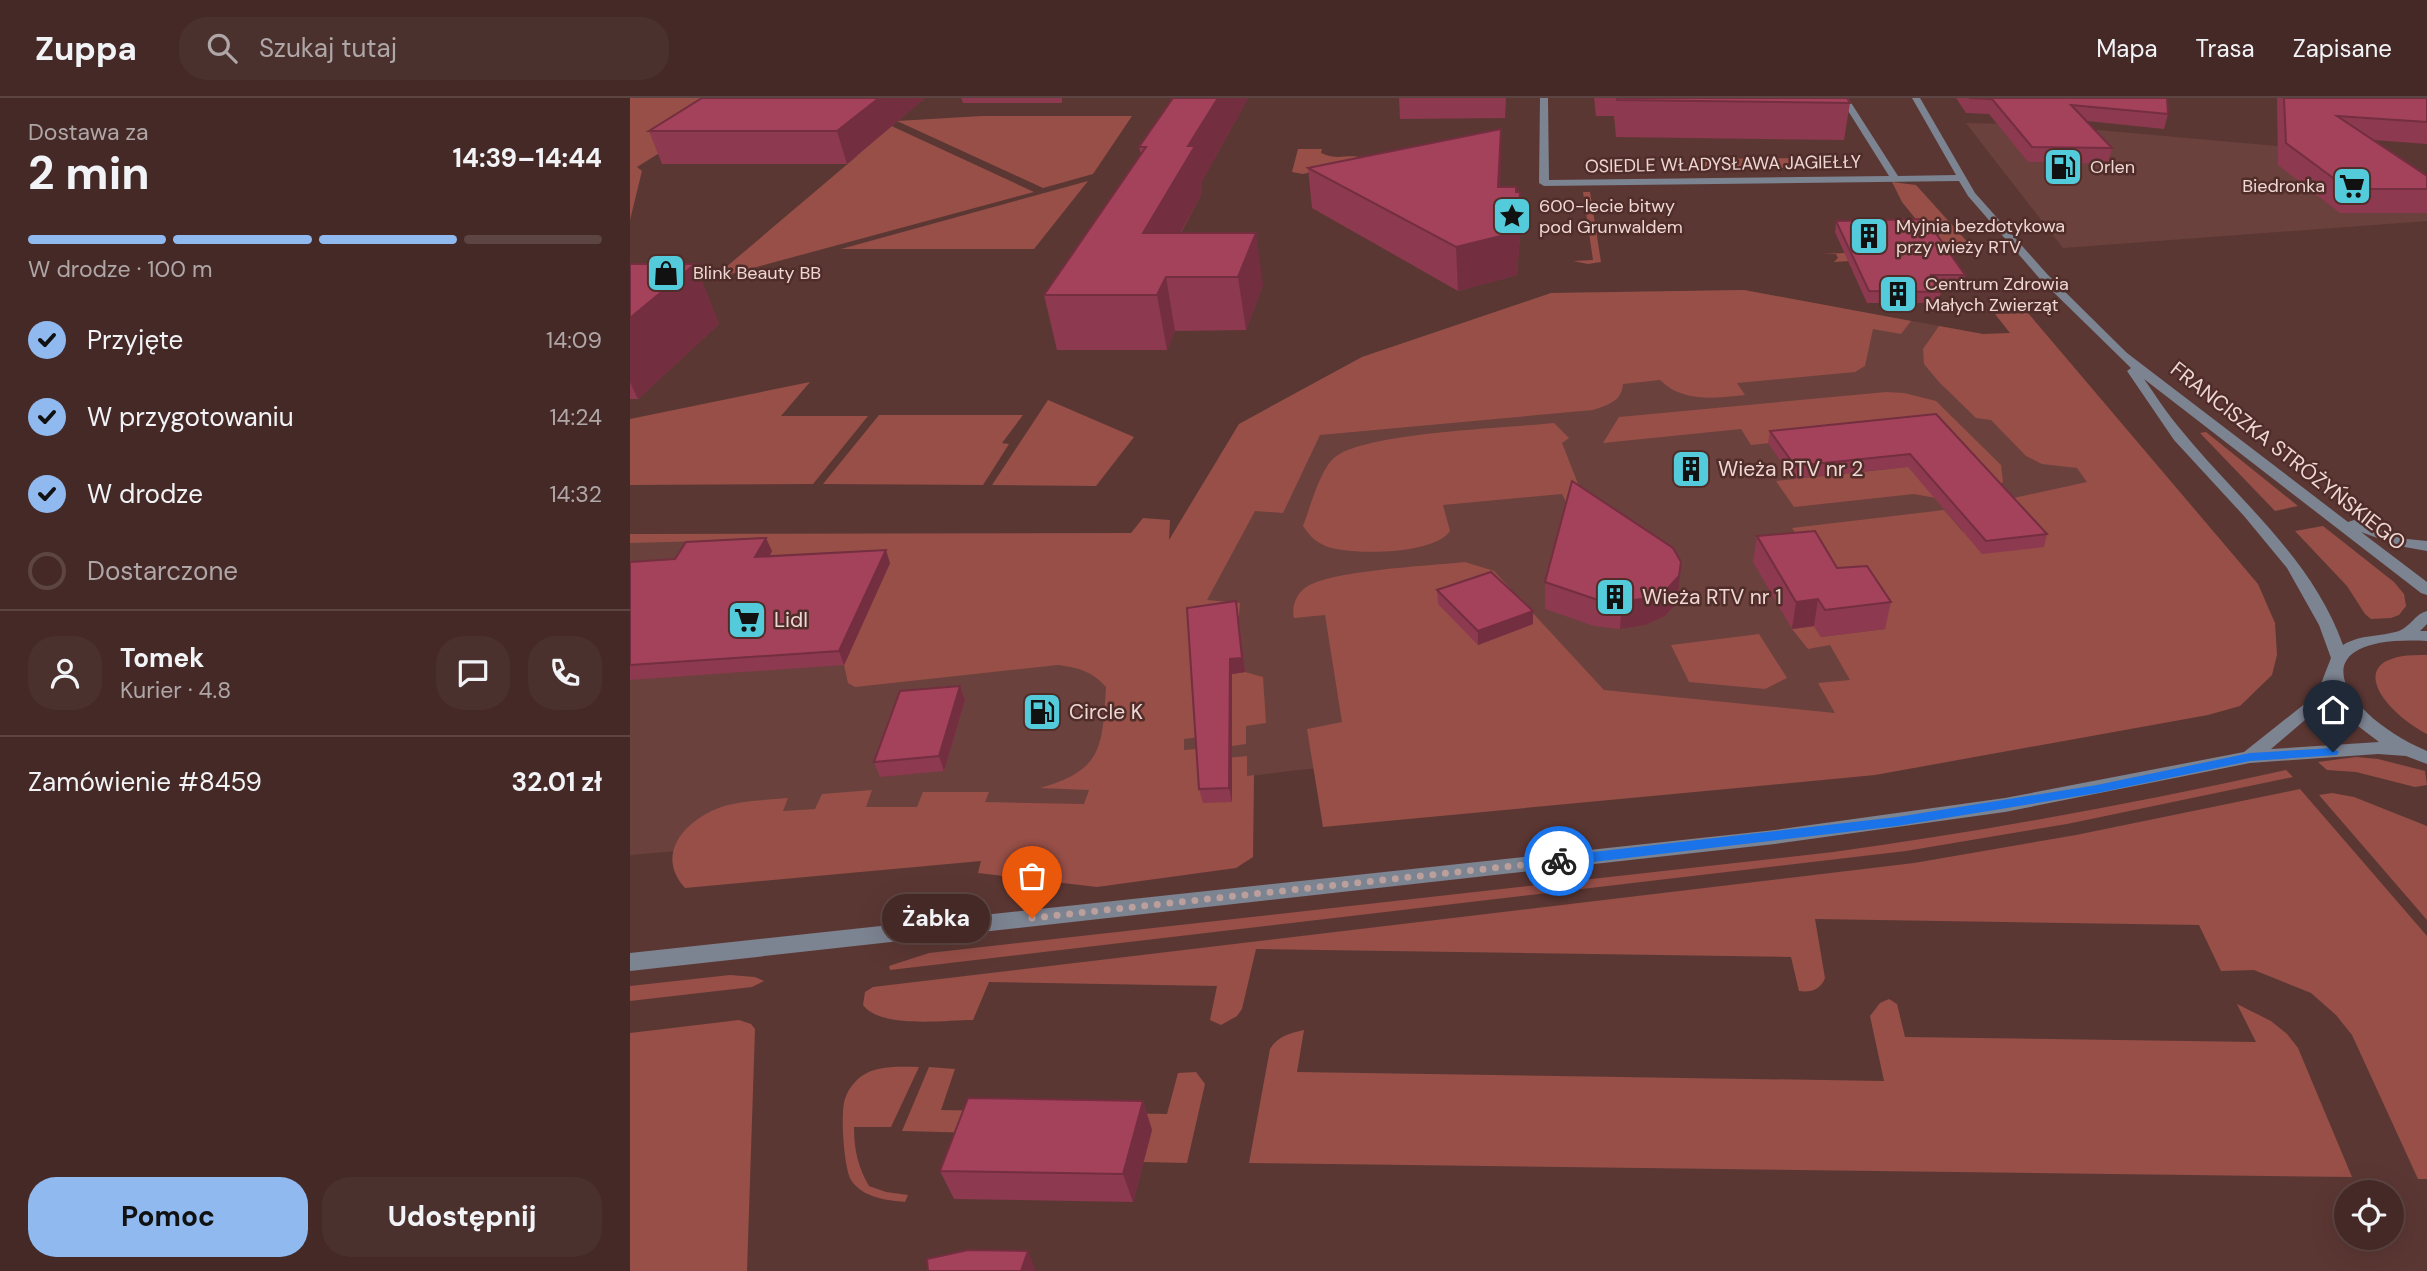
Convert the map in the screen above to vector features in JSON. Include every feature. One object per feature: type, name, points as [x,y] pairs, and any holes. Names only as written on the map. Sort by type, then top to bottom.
[{"type":"street","name":"OSIEDLE WŁADYSŁAWA JAGIEŁŁY","points":[[1544,98],[1544,183],[1894,177]]},
{"type":"street","name":"OSIEDLE WŁADYSŁAWA JAGIEŁŁY","points":[[1844,98],[1894,177]]},
{"type":"street","name":"FRANCISZKA STRÓŻYŃSKIEGO","points":[[1916,98],[1970,194],[2044,277],[2123,356],[2427,590]]},
{"type":"street","points":[[1894,177],[1960,177]]},
{"type":"street","name":"FRANCISZKA STRÓŻYŃSKIEGO","points":[[2123,356],[2177,435],[2258,524],[2305,584],[2322,610],[2339,657]]},
{"type":"street","points":[[2329,514],[2379,536],[2427,546]]},
{"type":"street","points":[[2406,634],[2427,616]]},
{"type":"street","points":[[2250,757],[2324,697],[2339,657],[2353,644],[2376,636],[2427,636]]},
{"type":"street","points":[[2334,676],[2344,700],[2368,726],[2406,750],[2427,758]]},
{"type":"street","points":[[630,962],[1870,825],[2097,789],[2250,757],[2378,748],[2406,750]]},
{"type":"shaded area","points":[[630,98],[706,98],[677,142],[637,167],[642,171],[630,220]]},
{"type":"shaded area","points":[[982,116],[1132,116],[1093,174],[1043,188],[897,121]]},
{"type":"shaded area","points":[[885,123],[1034,192],[712,279],[857,156],[813,155],[801,164],[771,164],[786,154]]},
{"type":"shaded area","points":[[1966,123],[2041,125],[2368,154],[2427,194],[2427,221],[2063,248]]},
{"type":"shaded area","points":[[1298,149],[1322,149],[1321,153],[1328,156],[1364,159],[1303,174],[1292,172]]},
{"type":"shaded area","points":[[1822,158],[1827,167],[1699,169],[1695,159]]},
{"type":"shaded area","points":[[1088,181],[1034,249],[841,249]]},
{"type":"shaded area","points":[[1892,182],[1916,185],[1972,247],[1971,253],[1834,262],[1838,258],[1836,254],[1821,254],[1940,249],[1902,202]]},
{"type":"shaded area","points":[[1583,192],[1590,192],[1601,262],[1588,264],[1573,261],[1593,260]]},
{"type":"shaded area","points":[[1744,290],[1983,334],[2138,552],[2125,685],[1289,771],[1148,789],[1147,810],[630,855],[630,538],[1170,539],[1239,424],[1362,357],[1551,293]]},
{"type":"shaded area","points":[[1744,290],[1911,321],[1901,334],[1873,329],[1865,366],[1855,372],[1737,383],[1745,395],[1711,398],[1689,396],[1660,380],[1623,384],[1617,398],[1593,410],[1320,435],[1283,513],[1255,511],[1207,600],[1240,603],[1239,615],[1194,679],[1245,672],[1263,677],[1266,723],[1246,726],[1246,744],[1232,746],[1232,733],[1184,739],[1184,750],[1196,749],[1196,761],[1247,756],[1247,776],[1254,775],[1253,857],[1236,868],[1097,887],[978,873],[981,861],[685,888],[676,875],[672,861],[674,849],[689,826],[714,810],[735,803],[788,798],[783,811],[815,809],[822,794],[872,790],[866,807],[917,807],[923,792],[989,792],[985,802],[1084,804],[1089,790],[1040,788],[1077,773],[1096,753],[1103,725],[1106,687],[1085,671],[1058,665],[855,687],[848,683],[844,665],[890,563],[761,571],[740,540],[630,543],[630,534],[1131,533],[1143,518],[1170,520],[1169,540],[1239,424],[1362,357],[1551,293]]},
{"type":"shaded area","points":[[2028,313],[2258,584],[2275,623],[2277,655],[2272,675],[2240,706],[2208,715],[1875,775],[1323,827],[1307,729],[1342,722],[1325,615],[1294,618],[1293,609],[1298,596],[1308,586],[1339,576],[1465,562],[1494,571],[1604,690],[1835,713],[1818,683],[1850,680],[1830,645],[1808,649],[1792,629],[1814,626],[1821,637],[1885,629],[1811,557],[1792,528],[1944,510],[1963,532],[2000,501],[2087,482],[2077,468],[2042,464],[2026,456],[1991,420],[1976,418],[1924,364],[1923,349],[1939,326],[1983,334],[2010,333],[1995,314]]},
{"type":"shaded area","points":[[810,382],[781,416],[868,416],[813,484],[630,485],[630,419]]},
{"type":"shaded area","points":[[1886,392],[1904,393],[1936,401],[2001,465],[2003,482],[1996,488],[1936,498],[1914,494],[1794,507],[1776,481],[1964,461],[1933,426],[1751,445],[1741,429],[1603,443],[1619,417]]},
{"type":"shaded area","points":[[1048,400],[1134,437],[1096,486],[992,485]]},
{"type":"shaded area","points":[[879,415],[1023,415],[1002,443],[1009,444],[983,485],[823,484]]},
{"type":"shaded area","points":[[1554,423],[1569,438],[1562,443],[1586,504],[1568,506],[1562,494],[1443,505],[1450,531],[1428,545],[1392,551],[1355,551],[1328,547],[1313,538],[1303,526],[1324,471],[1334,458],[1350,449],[1404,437]]},
{"type":"shaded area","points":[[2206,432],[2298,506],[2275,511],[2200,433]]},
{"type":"shaded area","points":[[2323,526],[2394,582],[2404,594],[2406,606],[2399,615],[2371,619],[2347,586],[2295,531]]},
{"type":"shaded area","points":[[1759,634],[1787,678],[1765,689],[1689,682],[1671,645]]},
{"type":"shaded area","points":[[2427,655],[2427,734],[2409,723],[2383,697],[2376,684],[2376,672],[2384,662],[2400,656]]},
{"type":"shaded area","points":[[2356,757],[2378,759],[2425,771],[2427,785],[2415,787],[2356,772],[2327,770],[2318,762]]},
{"type":"shaded area","points":[[2286,770],[2293,777],[2067,824],[1906,851],[890,970],[889,966],[929,953],[1833,852],[2061,816]]},
{"type":"shaded area","points":[[2300,789],[2427,936],[2427,1179],[2418,1179],[2352,1035],[2336,1015],[2311,993],[2254,970],[2221,971],[2199,925],[1815,919],[1825,978],[1818,987],[1808,991],[1799,991],[1791,957],[1256,949],[1242,1009],[1237,1016],[1221,1025],[1210,1020],[1217,986],[989,982],[973,1020],[898,1020],[872,1013],[863,1005],[865,992],[873,987],[1914,863],[2076,835]]},
{"type":"shaded area","points":[[2332,793],[2354,797],[2427,826],[2427,920],[2319,795]]},
{"type":"shaded area","points":[[730,975],[755,977],[764,981],[752,987],[630,1001],[630,986]]},
{"type":"shaded area","points":[[1889,999],[1897,1004],[1905,1037],[2256,1042],[2237,1004],[2271,1021],[2287,1034],[2298,1048],[2352,1177],[1249,1163],[1270,1049],[1281,1038],[1294,1032],[1304,1030],[1297,1072],[1884,1081],[1870,1016],[1880,1003]]},
{"type":"shaded area","points":[[739,1020],[751,1024],[755,1029],[747,1271],[630,1271],[630,1033]]},
{"type":"shaded area","points":[[892,1067],[919,1067],[891,1127],[854,1127],[857,1158],[869,1186],[908,1195],[905,1202],[875,1197],[856,1186],[849,1174],[843,1128],[845,1099],[856,1081],[871,1071]]},
{"type":"shaded area","points":[[929,1067],[955,1069],[941,1110],[1167,1114],[1178,1073],[1196,1072],[1205,1084],[1187,1163],[1143,1162],[1151,1130],[979,1133],[902,1131]]},
{"type":"building","points":[[702,98],[879,98],[837,131],[649,131]]},
{"type":"building","points":[[1173,98],[1218,98],[1188,146],[1195,146],[1143,233],[1256,233],[1238,277],[1166,277],[1157,295],[1044,295],[1146,147],[1139,147]]},
{"type":"building","points":[[1847,98],[1850,103],[1617,100]]},
{"type":"building","points":[[1969,98],[2167,98],[2168,114],[2071,105],[2112,148],[2032,147],[1992,99]]},
{"type":"building","points":[[2284,98],[2427,98],[2427,122],[2337,116],[2427,176],[2427,189],[2348,189],[2286,143]]},
{"type":"building","points":[[1501,129],[1498,187],[1516,187],[1516,192],[1520,192],[1517,232],[1456,247],[1308,168]]},
{"type":"building","points":[[1926,219],[1965,275],[1931,275],[1941,292],[1869,291],[1836,221]]},
{"type":"building","points":[[630,264],[695,264],[630,318]]},
{"type":"building","points":[[1936,414],[2047,534],[1986,541],[1910,454],[1795,466],[1770,431]]},
{"type":"building","points":[[1572,481],[1673,548],[1681,562],[1679,576],[1667,589],[1647,598],[1622,602],[1595,599],[1545,582]]},
{"type":"building","points":[[1815,531],[1837,568],[1867,566],[1891,602],[1825,610],[1818,599],[1796,602],[1757,536]]},
{"type":"building","name":"Lidl","points":[[766,538],[755,557],[886,550],[839,651],[630,665],[630,562],[675,559],[686,542]]},
{"type":"building","points":[[1491,572],[1533,611],[1478,631],[1437,590]]},
{"type":"building","points":[[1236,601],[1242,658],[1230,659],[1229,788],[1199,789],[1187,608]]},
{"type":"building","points":[[960,686],[939,756],[874,762],[900,691]]},
{"type":"building","points":[[968,1098],[1143,1101],[1123,1174],[940,1171]]},
{"type":"building","points":[[968,1250],[1028,1251],[1021,1271],[928,1271],[927,1259]]},
{"type":"way so far","points":[[1032,918],[1559,861]]},
{"type":"place","name":"Orlen","points":[[2063,167]]},
{"type":"place","name":"Biedronka","points":[[2352,186]]},
{"type":"place","name":"600-lecie bitwy pod Grunwaldem","points":[[1512,216]]},
{"type":"place","name":"Myjnia bezdotykowa przy wieży RTV","points":[[1869,236]]},
{"type":"place","name":"Blink Beauty BB","points":[[666,273]]},
{"type":"place","name":"Centrum Zdrowia Małych Zwierząt","points":[[1898,294]]},
{"type":"place","name":"Wieża RTV nr 2","points":[[1691,469]]},
{"type":"place","name":"Wieża RTV nr 1","points":[[1615,597]]},
{"type":"place","name":"Lidl","points":[[747,620]]},
{"type":"place","name":"Circle K","points":[[1042,712]]},
{"type":"place","name":"Żabka","points":[[1032,918]]},
{"type":"route","points":[[1559,861],[1897,822],[2097,789],[2250,757],[2333,752]]}]
